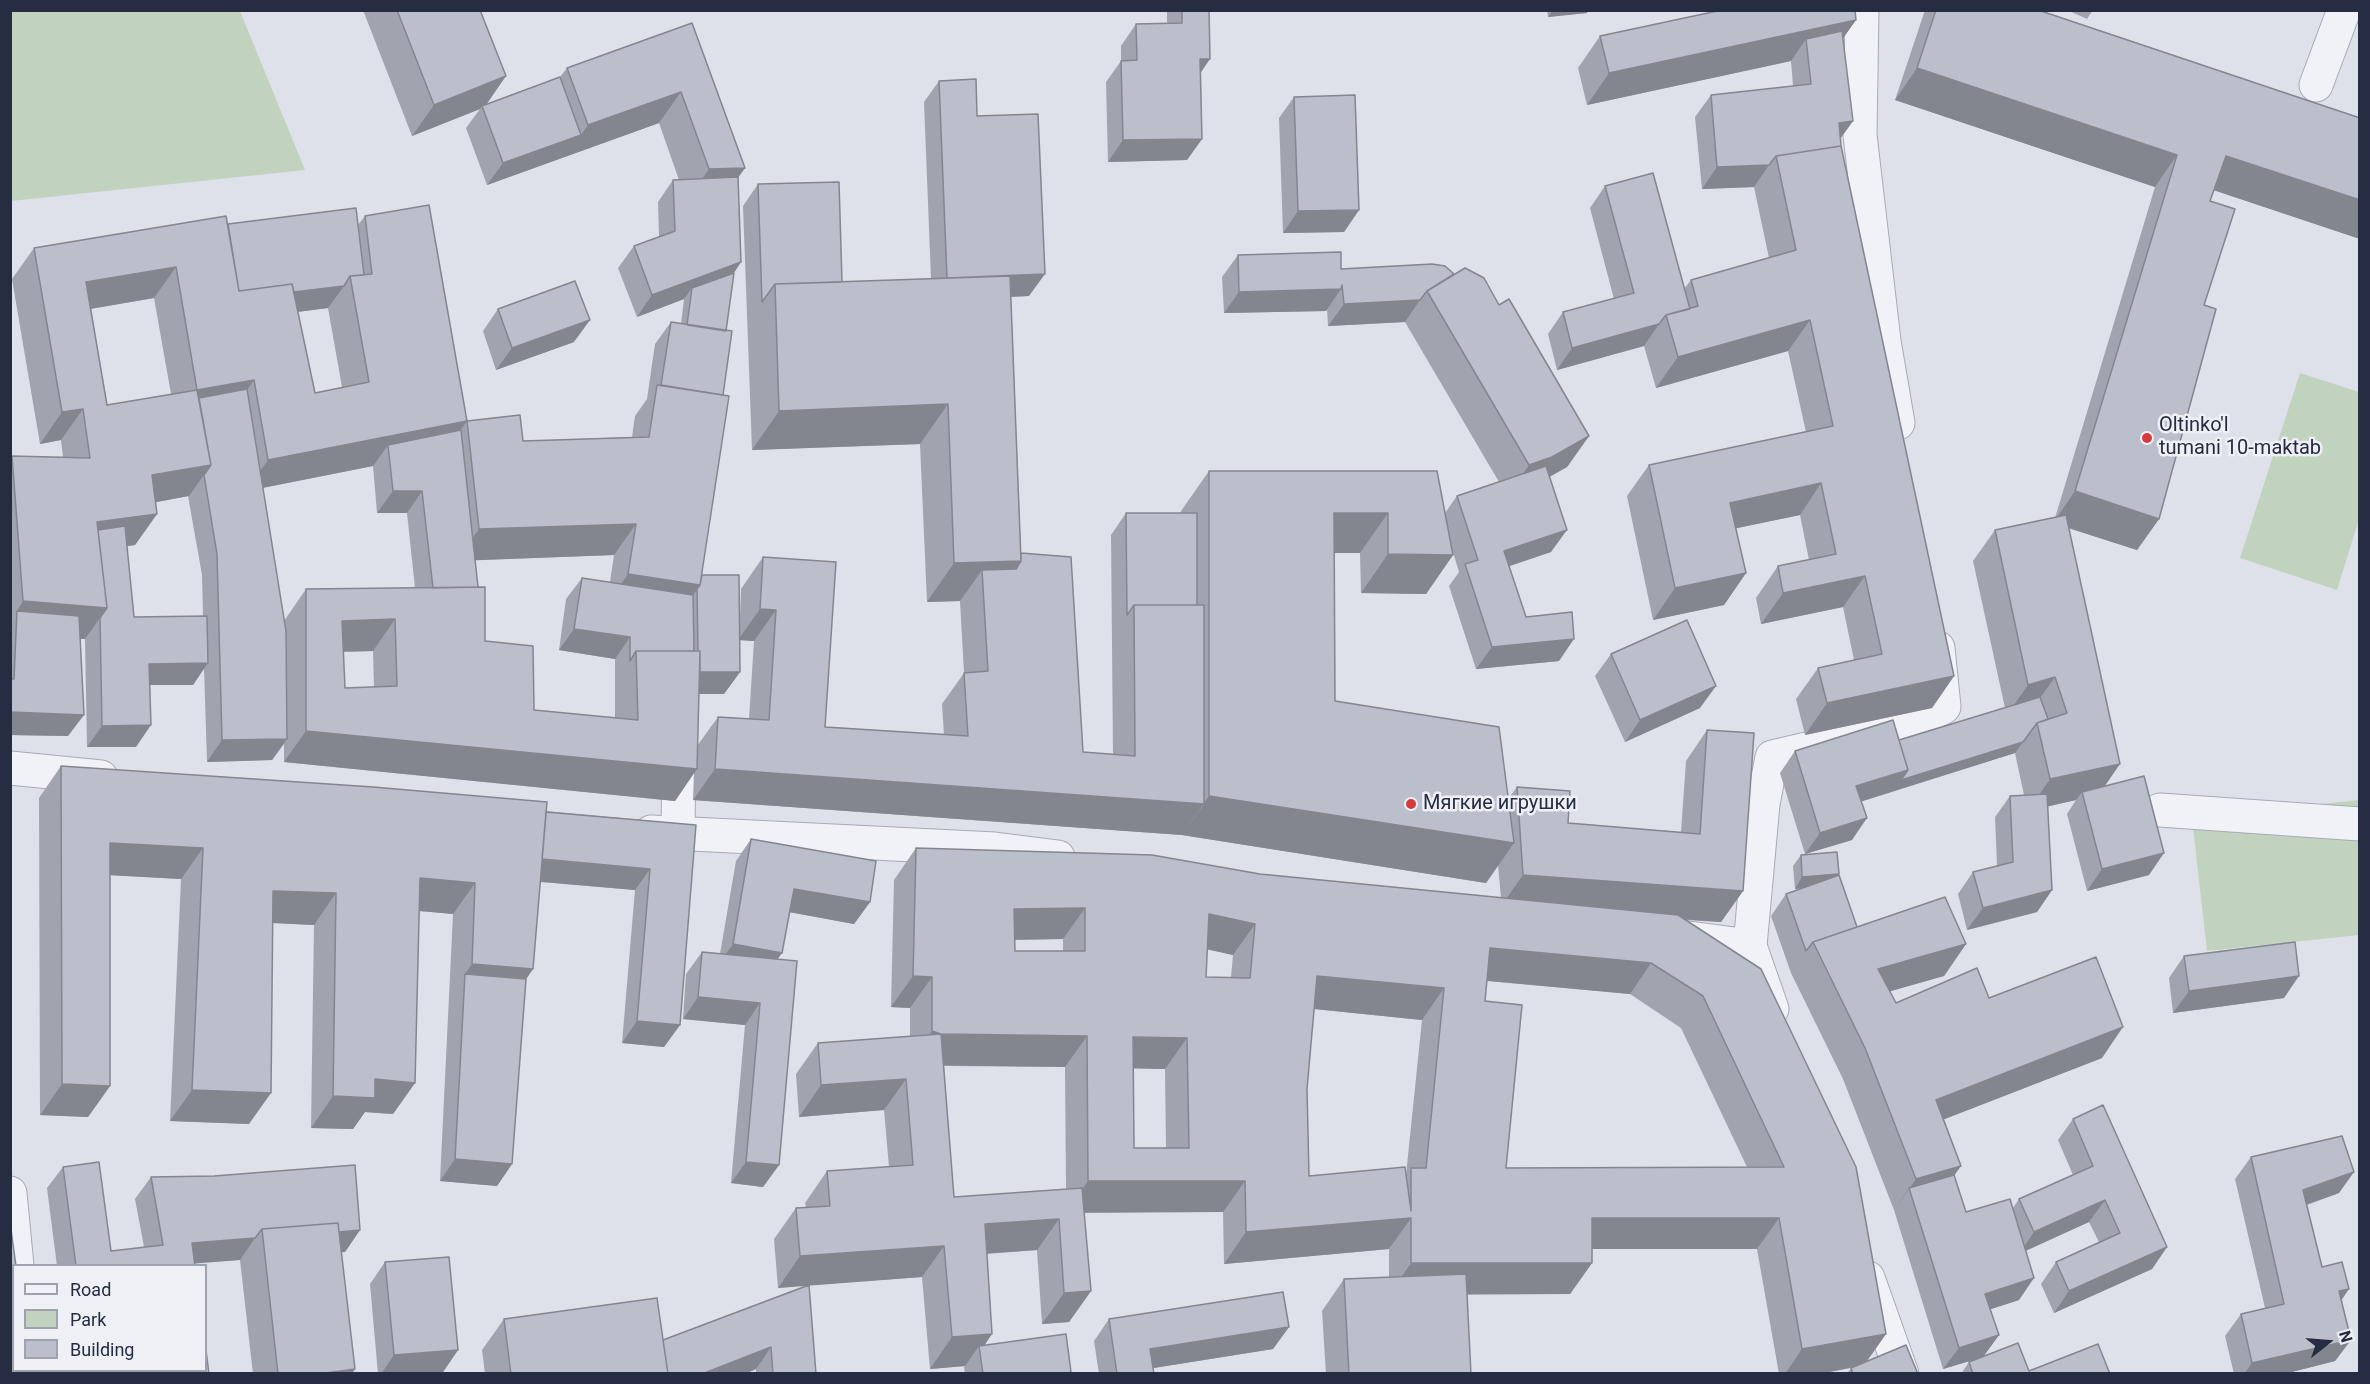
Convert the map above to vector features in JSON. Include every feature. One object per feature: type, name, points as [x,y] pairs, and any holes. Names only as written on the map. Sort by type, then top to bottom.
[{"type":"street","points":[[1862,10],[1860,135],[1884,341],[1903,447]]},
{"type":"street","points":[[2316,85],[2344,10]]},
{"type":"street","points":[[1782,1036],[1750,946],[1763,804],[1773,757],[1909,725],[1944,707],[1942,670],[1933,624]]},
{"type":"street","points":[[678,834],[680,716]]},
{"type":"street","points":[[10,768],[130,780]]},
{"type":"street","points":[[2160,810],[2360,824]]},
{"type":"street","points":[[619,828],[678,834],[995,849],[1089,861]]},
{"type":"street","points":[[1644,932],[1750,946]]},
{"type":"street","points":[[10,1193],[17,1264]]},
{"type":"street","points":[[1858,1250],[1902,1374]]},
{"type":"green space","points":[[10,11],[240,11],[305,170],[11,201]]},
{"type":"green space","points":[[2300,373],[2359,392],[2359,519],[2337,590],[2240,558]]},
{"type":"green space","points":[[2359,800],[2359,935],[2207,951],[2192,818]]},
{"type":"building","points":[[397,10],[480,10],[506,76],[434,105]]},
{"type":"building","points":[[1182,10],[1209,10],[1210,59],[1200,59],[1202,139],[1123,140],[1121,61],[1137,60],[1136,24],[1182,23]]},
{"type":"building","points":[[1722,10],[1855,10],[1856,20],[1609,73],[1600,36]]},
{"type":"building","points":[[1936,10],[2038,10],[2360,118],[2360,200],[2226,156],[2210,201],[2235,209],[2204,305],[2216,309],[2159,519],[2075,491],[2177,155],[1917,68]]},
{"type":"building","points":[[692,23],[745,168],[709,169],[681,92],[588,125],[567,68]]},
{"type":"building","points":[[1842,31],[1853,121],[1839,123],[1841,146],[1776,156],[1769,165],[1717,167],[1711,95],[1811,84],[1806,39]]},
{"type":"building","points":[[560,77],[581,135],[503,163],[482,106]]},
{"type":"building","points":[[976,79],[977,116],[1038,114],[1045,274],[947,278],[939,81]]},
{"type":"building","points":[[1355,95],[1359,210],[1298,211],[1294,97]]},
{"type":"building","points":[[1841,146],[1954,676],[1827,703],[1818,668],[1882,654],[1865,576],[1783,593],[1778,566],[1836,554],[1821,483],[1730,503],[1746,573],[1675,588],[1649,465],[1833,426],[1810,320],[1678,357],[1666,315],[1698,306],[1691,280],[1796,250],[1776,156]]},
{"type":"building","points":[[1653,173],[1690,309],[1666,315],[1659,324],[1572,348],[1563,312],[1634,293],[1605,186]]},
{"type":"building","points":[[738,177],[741,262],[652,295],[634,246],[675,231],[673,180]]},
{"type":"building","points":[[839,182],[842,282],[775,284],[762,302],[758,184]]},
{"type":"building","points":[[429,205],[467,421],[268,460],[254,380],[197,390],[211,465],[152,475],[157,514],[97,522],[107,608],[23,601],[12,456],[90,458],[83,409],[62,412],[34,248],[226,216],[239,291],[292,284],[315,393],[369,382],[350,276],[372,274],[365,216]],"holes":[[[176,267],[197,390],[107,405],[86,282]]]},
{"type":"building","points":[[356,208],[364,275],[350,276],[344,286],[294,292],[292,284],[239,291],[228,224]]},
{"type":"building","points":[[1341,252],[1341,269],[1432,264],[1445,266],[1454,274],[1427,291],[1420,300],[1344,304],[1342,285],[1341,289],[1239,292],[1238,255]]},
{"type":"building","points":[[1465,268],[1484,278],[1499,305],[1509,299],[1589,436],[1552,457],[1529,465],[1427,291]]},
{"type":"building","points":[[734,273],[726,331],[687,325],[692,288]]},
{"type":"building","points":[[1010,276],[1021,561],[954,563],[948,404],[779,411],[775,284]]},
{"type":"building","points":[[575,281],[590,320],[512,348],[498,309]]},
{"type":"building","points":[[671,322],[732,331],[723,395],[661,385]]},
{"type":"building","points":[[657,385],[729,396],[700,585],[628,574],[636,524],[479,529],[467,421],[520,415],[523,441],[649,437]]},
{"type":"building","points":[[247,389],[286,631],[287,739],[222,740],[217,554],[204,475],[211,465],[199,398]]},
{"type":"building","points":[[461,430],[478,587],[433,588],[422,491],[393,491],[388,445]]},
{"type":"building","points":[[1546,466],[1567,530],[1504,551],[1526,617],[1572,612],[1574,639],[1492,647],[1465,564],[1478,560],[1457,496]]},
{"type":"building","points":[[1209,471],[1437,471],[1453,555],[1388,554],[1388,513],[1334,513],[1335,701],[1499,727],[1514,843],[1209,796]]},
{"type":"building","points":[[1126,513],[1197,513],[1197,605],[1134,605],[1127,615]]},
{"type":"building","points":[[2066,515],[2120,764],[2050,779],[2037,723],[2067,713],[2055,677],[2028,685],[1995,530]]},
{"type":"building","points":[[125,526],[134,617],[207,616],[208,663],[149,664],[151,725],[102,726],[100,618],[107,608],[98,530]]},
{"type":"building","points":[[1021,553],[1071,557],[1083,752],[1135,756],[1134,605],[1204,605],[1204,804],[715,769],[718,717],[769,720],[776,610],[760,609],[763,557],[836,562],[825,727],[968,736],[964,673],[988,671],[982,570],[1016,569],[1021,561]]},
{"type":"building","points":[[702,575],[739,575],[740,672],[700,672],[697,589]]},
{"type":"building","points":[[582,578],[693,595],[694,651],[636,651],[630,661],[630,637],[574,629]]},
{"type":"building","points":[[485,587],[485,641],[533,646],[534,710],[638,720],[636,651],[700,651],[697,769],[306,731],[306,589]],"holes":[[[395,619],[397,686],[345,688],[342,621]]]},
{"type":"building","points":[[17,611],[79,616],[84,715],[10,712],[10,679],[14,679]]},
{"type":"building","points":[[1687,620],[1716,686],[1640,720],[1611,654]]},
{"type":"building","points":[[2040,697],[2048,719],[2037,723],[2023,742],[1901,780],[1908,770],[1899,740]]},
{"type":"building","points":[[1893,720],[1908,770],[1856,786],[1867,818],[1820,833],[1795,751]]},
{"type":"building","points":[[1707,730],[1754,733],[1743,891],[1523,875],[1517,787],[1570,791],[1568,823],[1700,834]]},
{"type":"building","points":[[61,766],[373,787],[547,802],[533,969],[472,964],[475,883],[420,878],[415,1083],[375,1079],[375,1098],[333,1096],[336,893],[273,891],[271,1093],[192,1090],[203,848],[110,843],[110,1086],[62,1084]]},
{"type":"building","points":[[2144,776],[2164,853],[2102,869],[2082,792]]},
{"type":"building","points":[[2047,794],[2052,890],[1983,908],[1973,872],[2013,862],[2010,796]]},
{"type":"building","points":[[546,812],[696,825],[680,1025],[637,1021],[650,869],[542,859]]},
{"type":"building","points":[[751,839],[876,861],[870,902],[794,889],[782,953],[733,944]]},
{"type":"building","points":[[916,848],[1152,855],[1260,874],[1678,915],[1761,969],[1856,1167],[1886,1334],[1802,1349],[1779,1218],[1592,1218],[1592,1263],[1411,1263],[1411,1218],[1246,1232],[1245,1181],[1088,1181],[1087,1036],[941,1034],[932,1031],[932,977],[913,976]],"holes":[[[1085,908],[1085,951],[1015,951],[1014,909]],[[1209,914],[1255,924],[1250,978],[1206,977]],[[1490,948],[1651,963],[1703,996],[1784,1167],[1506,1168],[1522,1005],[1485,1001]],[[1317,976],[1444,988],[1426,1168],[1411,1168],[1411,1211],[1405,1167],[1309,1176],[1307,1089]],[[1133,1037],[1187,1038],[1189,1148],[1134,1148]]]},
{"type":"building","points":[[1837,852],[1839,874],[1802,877],[1801,855]]},
{"type":"building","points":[[1839,875],[1857,927],[1813,942],[1806,951],[1786,894]]},
{"type":"building","points":[[1945,897],[1966,944],[1878,969],[1896,1003],[1977,968],[1989,998],[2096,957],[2123,1027],[1936,1100],[1961,1166],[1916,1179],[1865,1048],[1813,942]]},
{"type":"building","points":[[2295,942],[2299,976],[2189,991],[2184,956]]},
{"type":"building","points":[[702,952],[797,961],[779,1165],[746,1162],[760,1003],[698,997]]},
{"type":"building","points":[[465,974],[526,979],[512,1164],[455,1159]]},
{"type":"building","points":[[941,1034],[954,1197],[1082,1188],[1091,1291],[1064,1293],[1059,1219],[985,1224],[992,1334],[952,1337],[944,1246],[800,1256],[796,1208],[830,1206],[827,1171],[913,1165],[906,1079],[821,1085],[818,1043]]},
{"type":"building","points":[[2103,1105],[2167,1247],[2069,1291],[2056,1262],[2120,1233],[2105,1200],[2034,1232],[2019,1199],[2093,1166],[2073,1119]]},
{"type":"building","points":[[2342,1136],[2354,1172],[2303,1190],[2322,1267],[2342,1262],[2349,1289],[2339,1291],[2351,1340],[2252,1363],[2241,1314],[2284,1304],[2251,1157]]},
{"type":"building","points":[[99,1162],[111,1251],[163,1245],[151,1177],[214,1176],[355,1165],[360,1230],[339,1232],[338,1223],[262,1229],[255,1238],[192,1243],[195,1264],[76,1264],[63,1167]]},
{"type":"building","points":[[1954,1175],[1966,1212],[2010,1199],[2034,1278],[1985,1294],[1999,1335],[1959,1348],[1909,1188]]},
{"type":"building","points":[[10,1222],[16,1264],[12,1264],[12,1372],[29,1372],[30,1374],[10,1374]]},
{"type":"building","points":[[338,1223],[355,1369],[318,1374],[278,1374],[262,1229]]},
{"type":"building","points":[[449,1257],[458,1350],[394,1355],[385,1262]]},
{"type":"building","points":[[1466,1274],[1471,1374],[1349,1374],[1344,1279]]},
{"type":"building","points":[[809,1285],[816,1374],[773,1374],[771,1347],[707,1372],[708,1374],[668,1374],[663,1340]]},
{"type":"building","points":[[1283,1292],[1289,1327],[1150,1349],[1154,1374],[1117,1374],[1109,1319]]},
{"type":"building","points":[[657,1298],[668,1374],[511,1374],[504,1319]]},
{"type":"building","points":[[1066,1334],[1071,1372],[1063,1374],[983,1374],[979,1346]]},
{"type":"building","points":[[2018,1343],[2029,1371],[2098,1344],[2110,1374],[1973,1374],[1969,1362]]},
{"type":"building","points":[[1906,1345],[1918,1374],[1853,1374],[1851,1368]]},
{"type":"building","points":[[207,1358],[209,1374],[151,1374],[151,1372],[207,1372]]},
{"type":"building","points":[[89,1372],[126,1372],[127,1374],[90,1374]]},
{"type":"place","name":"Oltinko'l tumani 10-maktab","points":[[2147,438]]},
{"type":"place","name":"Мягкие игрушки","points":[[1411,804]]}]
